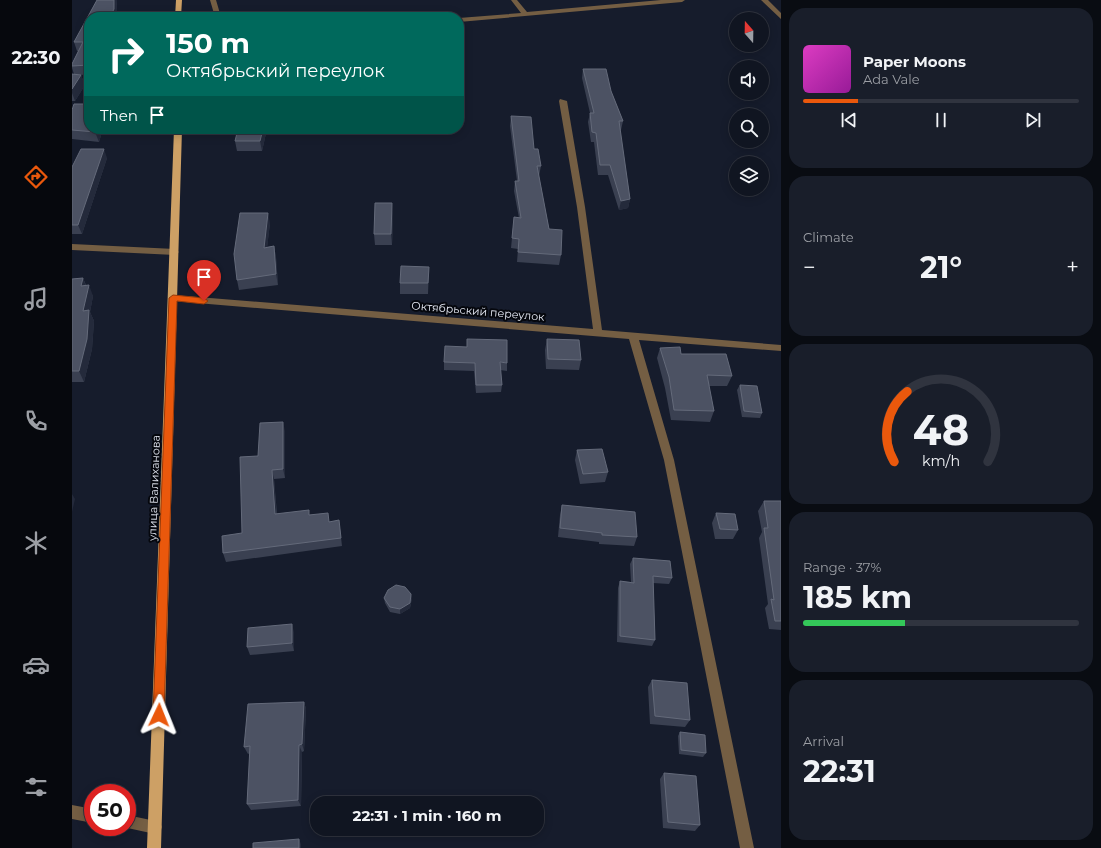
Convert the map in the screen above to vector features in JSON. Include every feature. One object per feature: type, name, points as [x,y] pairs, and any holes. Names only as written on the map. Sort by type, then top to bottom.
[{"type":"main road","points":[[178,12],[179,0]]},
{"type":"main road","name":"улица Валиханова","points":[[154,848],[178,134]]},
{"type":"street","points":[[213,0],[217,12]]},
{"type":"street","points":[[514,0],[525,14]]},
{"type":"street","points":[[464,20],[682,0]]},
{"type":"street","points":[[764,0],[781,17]]},
{"type":"street","points":[[563,100],[581,208],[598,332]]},
{"type":"street","points":[[72,246],[175,252]]},
{"type":"street","name":"Октябрьский переулок","points":[[173,298],[781,348]]},
{"type":"street","points":[[633,335],[669,460],[747,848]]},
{"type":"street","points":[[72,812],[84,814]]},
{"type":"street","points":[[136,824],[155,827]]},
{"type":"building","points":[[97,0],[114,0],[112,12],[90,12]]},
{"type":"building","points":[[84,24],[84,65],[72,66],[83,42],[74,42]]},
{"type":"building","points":[[583,69],[606,69],[611,91],[623,121],[619,121],[630,199],[621,201],[610,165],[600,165],[596,133],[592,132],[590,113],[594,113]]},
{"type":"building","points":[[72,74],[81,75],[72,89]]},
{"type":"building","points":[[74,104],[84,104],[84,131],[72,130],[72,110]]},
{"type":"building","points":[[511,116],[531,117],[534,149],[538,149],[541,166],[537,166],[549,229],[562,230],[561,255],[518,252],[519,239],[512,238],[514,217],[521,218],[515,181],[519,181]]},
{"type":"building","points":[[237,134],[262,134],[260,141],[235,141]]},
{"type":"building","points":[[81,149],[104,149],[78,225],[72,225],[72,167]]},
{"type":"building","points":[[375,203],[392,203],[391,234],[374,234]]},
{"type":"building","points":[[240,213],[268,213],[264,248],[274,246],[276,274],[237,280],[234,254]]},
{"type":"building","points":[[401,266],[429,267],[428,283],[400,283]]},
{"type":"building","points":[[83,278],[81,286],[89,285],[83,311],[89,310],[87,339],[79,371],[72,371],[72,279]]},
{"type":"building","points":[[467,339],[507,340],[507,363],[500,362],[502,385],[476,385],[475,363],[444,362],[445,346],[467,347]]},
{"type":"building","points":[[547,339],[579,340],[581,360],[548,359]]},
{"type":"building","points":[[680,347],[681,354],[726,354],[732,376],[707,375],[714,411],[674,410],[669,377],[660,348]]},
{"type":"building","points":[[740,385],[757,386],[762,413],[744,411]]},
{"type":"building","points":[[283,422],[283,469],[272,470],[275,514],[309,510],[309,515],[328,513],[329,522],[339,520],[341,538],[223,553],[222,536],[242,533],[240,457],[258,456],[260,423]]},
{"type":"building","points":[[602,449],[608,472],[583,474],[577,450]]},
{"type":"building","points":[[764,501],[781,501],[781,621],[775,621],[771,599],[774,600],[764,528],[768,528]]},
{"type":"building","points":[[562,505],[635,512],[637,537],[602,535],[602,533],[560,528]]},
{"type":"building","points":[[716,513],[735,514],[738,530],[720,529]]},
{"type":"building","points":[[633,558],[670,561],[672,578],[653,576],[655,640],[620,636],[620,581],[634,583]]},
{"type":"building","points":[[396,585],[405,587],[411,594],[410,603],[400,609],[390,607],[384,598],[388,590]]},
{"type":"building","points":[[292,624],[292,643],[247,647],[248,628]]},
{"type":"building","points":[[652,680],[687,683],[690,720],[655,716]]},
{"type":"building","points":[[304,702],[302,744],[299,745],[298,800],[247,804],[250,746],[244,747],[248,704]]},
{"type":"building","points":[[680,732],[705,735],[706,753],[681,750]]},
{"type":"building","points":[[664,773],[696,776],[700,825],[668,822]]},
{"type":"building","points":[[299,839],[299,848],[253,848],[253,843]]},
{"type":"route","points":[[159,715],[173,298],[204,301]]}]
